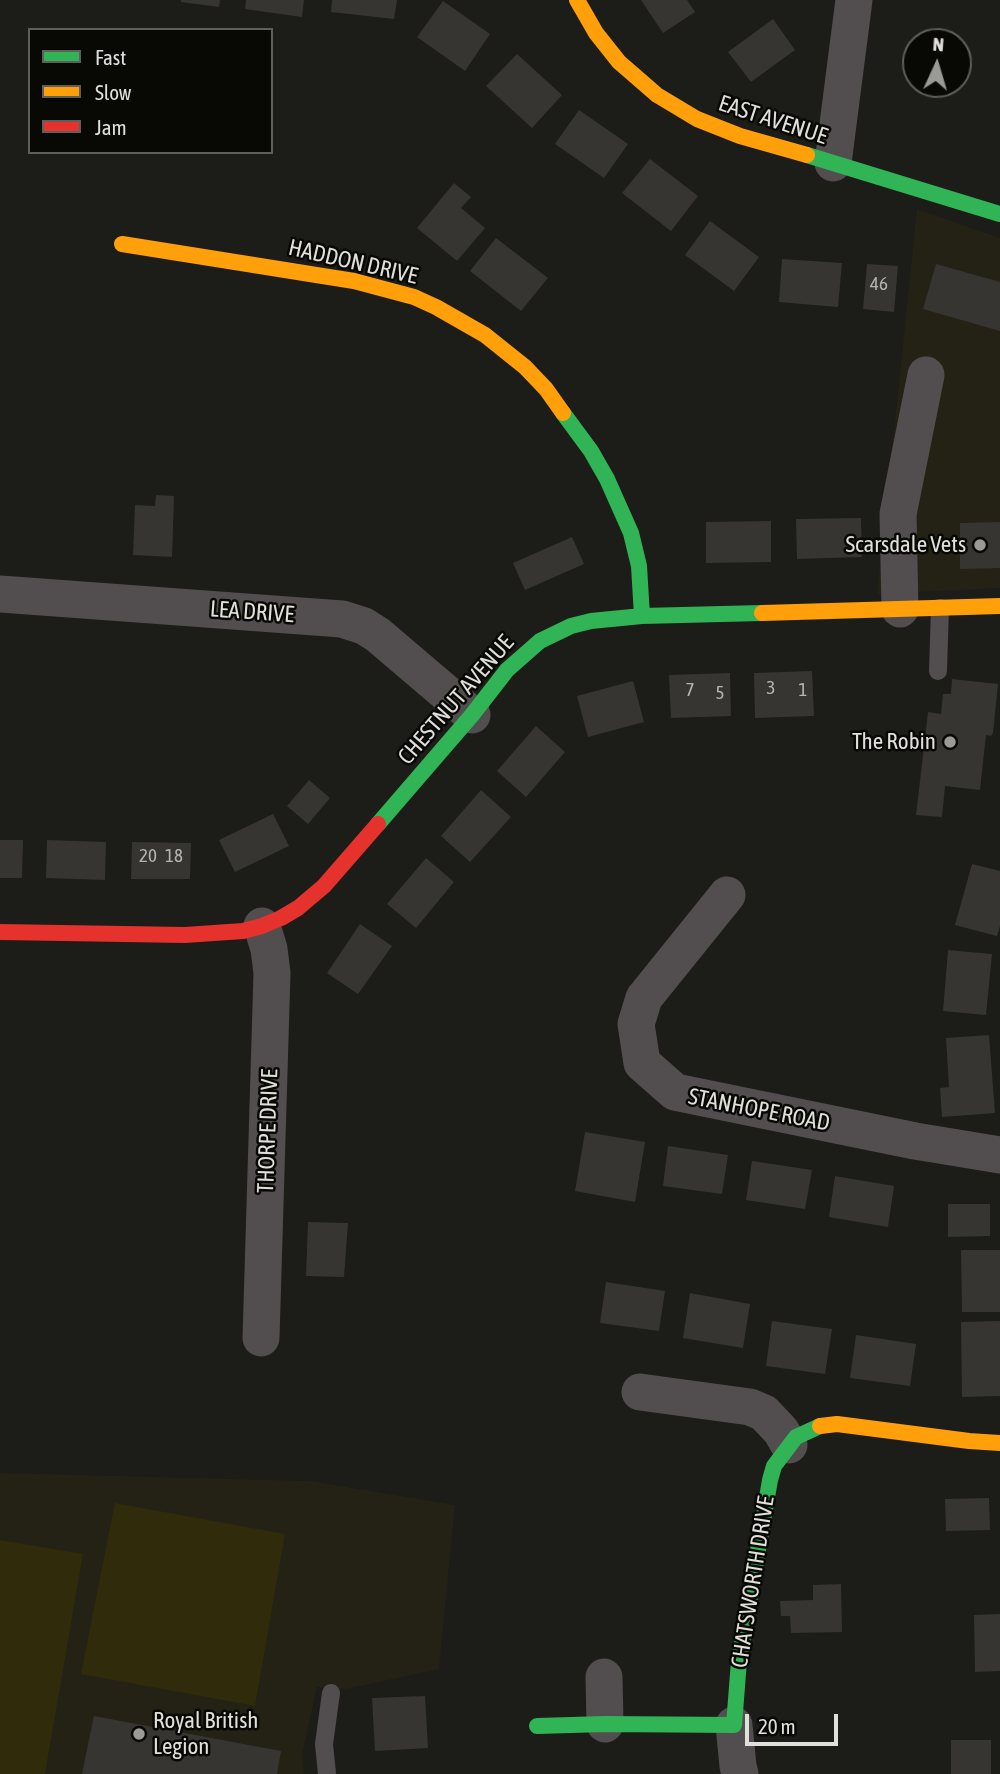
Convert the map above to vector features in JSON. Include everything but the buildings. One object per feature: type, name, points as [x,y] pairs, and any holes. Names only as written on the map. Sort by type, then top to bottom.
[{"type":"street","name":"EAST AVENUE","points":[[577,0],[596,33],[618,62],[657,95],[697,119],[740,136],[1000,214]]},
{"type":"street","points":[[833,163],[854,0]]},
{"type":"street","name":"HADDON DRIVE","points":[[122,244],[354,281],[414,298],[485,335],[525,367],[546,389],[591,451],[607,479],[631,533],[639,566],[642,616]]},
{"type":"street","points":[[900,609],[898,514],[926,374]]},
{"type":"street","name":"LEA DRIVE","points":[[0,594],[342,619],[364,626],[378,635],[472,715]]},
{"type":"street","name":"CHESTNUT AVENUE","points":[[0,932],[185,935],[234,932],[262,926],[298,908],[324,886],[472,715],[507,670],[540,641],[571,626],[591,621],[642,616],[1000,606]]},
{"type":"street","name":"STANHOPE ROAD","points":[[727,895],[644,998],[636,1024],[642,1063],[675,1093],[1000,1156]]},
{"type":"street","name":"THORPE DRIVE","points":[[261,1338],[272,985],[269,949],[262,926]]},
{"type":"street","points":[[640,1392],[750,1407],[764,1413],[781,1431],[789,1445]]},
{"type":"street","name":"CHATSWORTH DRIVE","points":[[740,1774],[734,1725],[739,1661],[770,1480],[774,1466],[789,1445],[806,1431],[821,1425],[837,1424],[1000,1443]]},
{"type":"street","points":[[604,1677],[605,1724]]},
{"type":"street","points":[[537,1726],[734,1725]]},
{"type":"lane","points":[[939,671],[940,608]]},
{"type":"lane","points":[[327,1774],[324,1744],[331,1693]]},
{"type":"shaded area","points":[[917,209],[1000,238],[1000,588],[877,594]]},
{"type":"shaded area","points":[[0,1473],[310,1481],[455,1505],[439,1669],[347,1689],[317,1687],[302,1756],[304,1774],[0,1774]]},
{"type":"shaded area","points":[[115,1503],[285,1534],[255,1706],[81,1674]]},
{"type":"shaded area","points":[[0,1540],[83,1554],[45,1774],[0,1774]]},
{"type":"traffic: fast","points":[[807,155],[1000,214]]},
{"type":"traffic: fast","points":[[563,413],[591,451],[607,479],[631,533],[639,566],[642,616]]},
{"type":"traffic: fast","points":[[378,824],[507,670],[540,641],[571,626],[591,621],[642,616],[762,613]]},
{"type":"traffic: fast","points":[[537,1726],[734,1725],[739,1661],[774,1466],[796,1437],[820,1426]]},
{"type":"traffic: slow","points":[[577,0],[596,33],[619,62],[657,95],[697,119],[740,136],[807,155]]},
{"type":"traffic: slow","points":[[122,244],[354,281],[414,297],[485,335],[525,367],[546,389],[563,413]]},
{"type":"traffic: slow","points":[[762,613],[1000,606]]},
{"type":"traffic: slow","points":[[820,1426],[837,1424],[1000,1443]]},
{"type":"traffic: jam","points":[[0,932],[185,935],[243,931],[262,926],[298,908],[324,886],[378,824]]},
{"type":"place","name":"Scarsdale Vets","points":[[980,545]]},
{"type":"place","name":"The Robin","points":[[950,742]]},
{"type":"place","name":"Royal British Legion","points":[[139,1734]]}]
